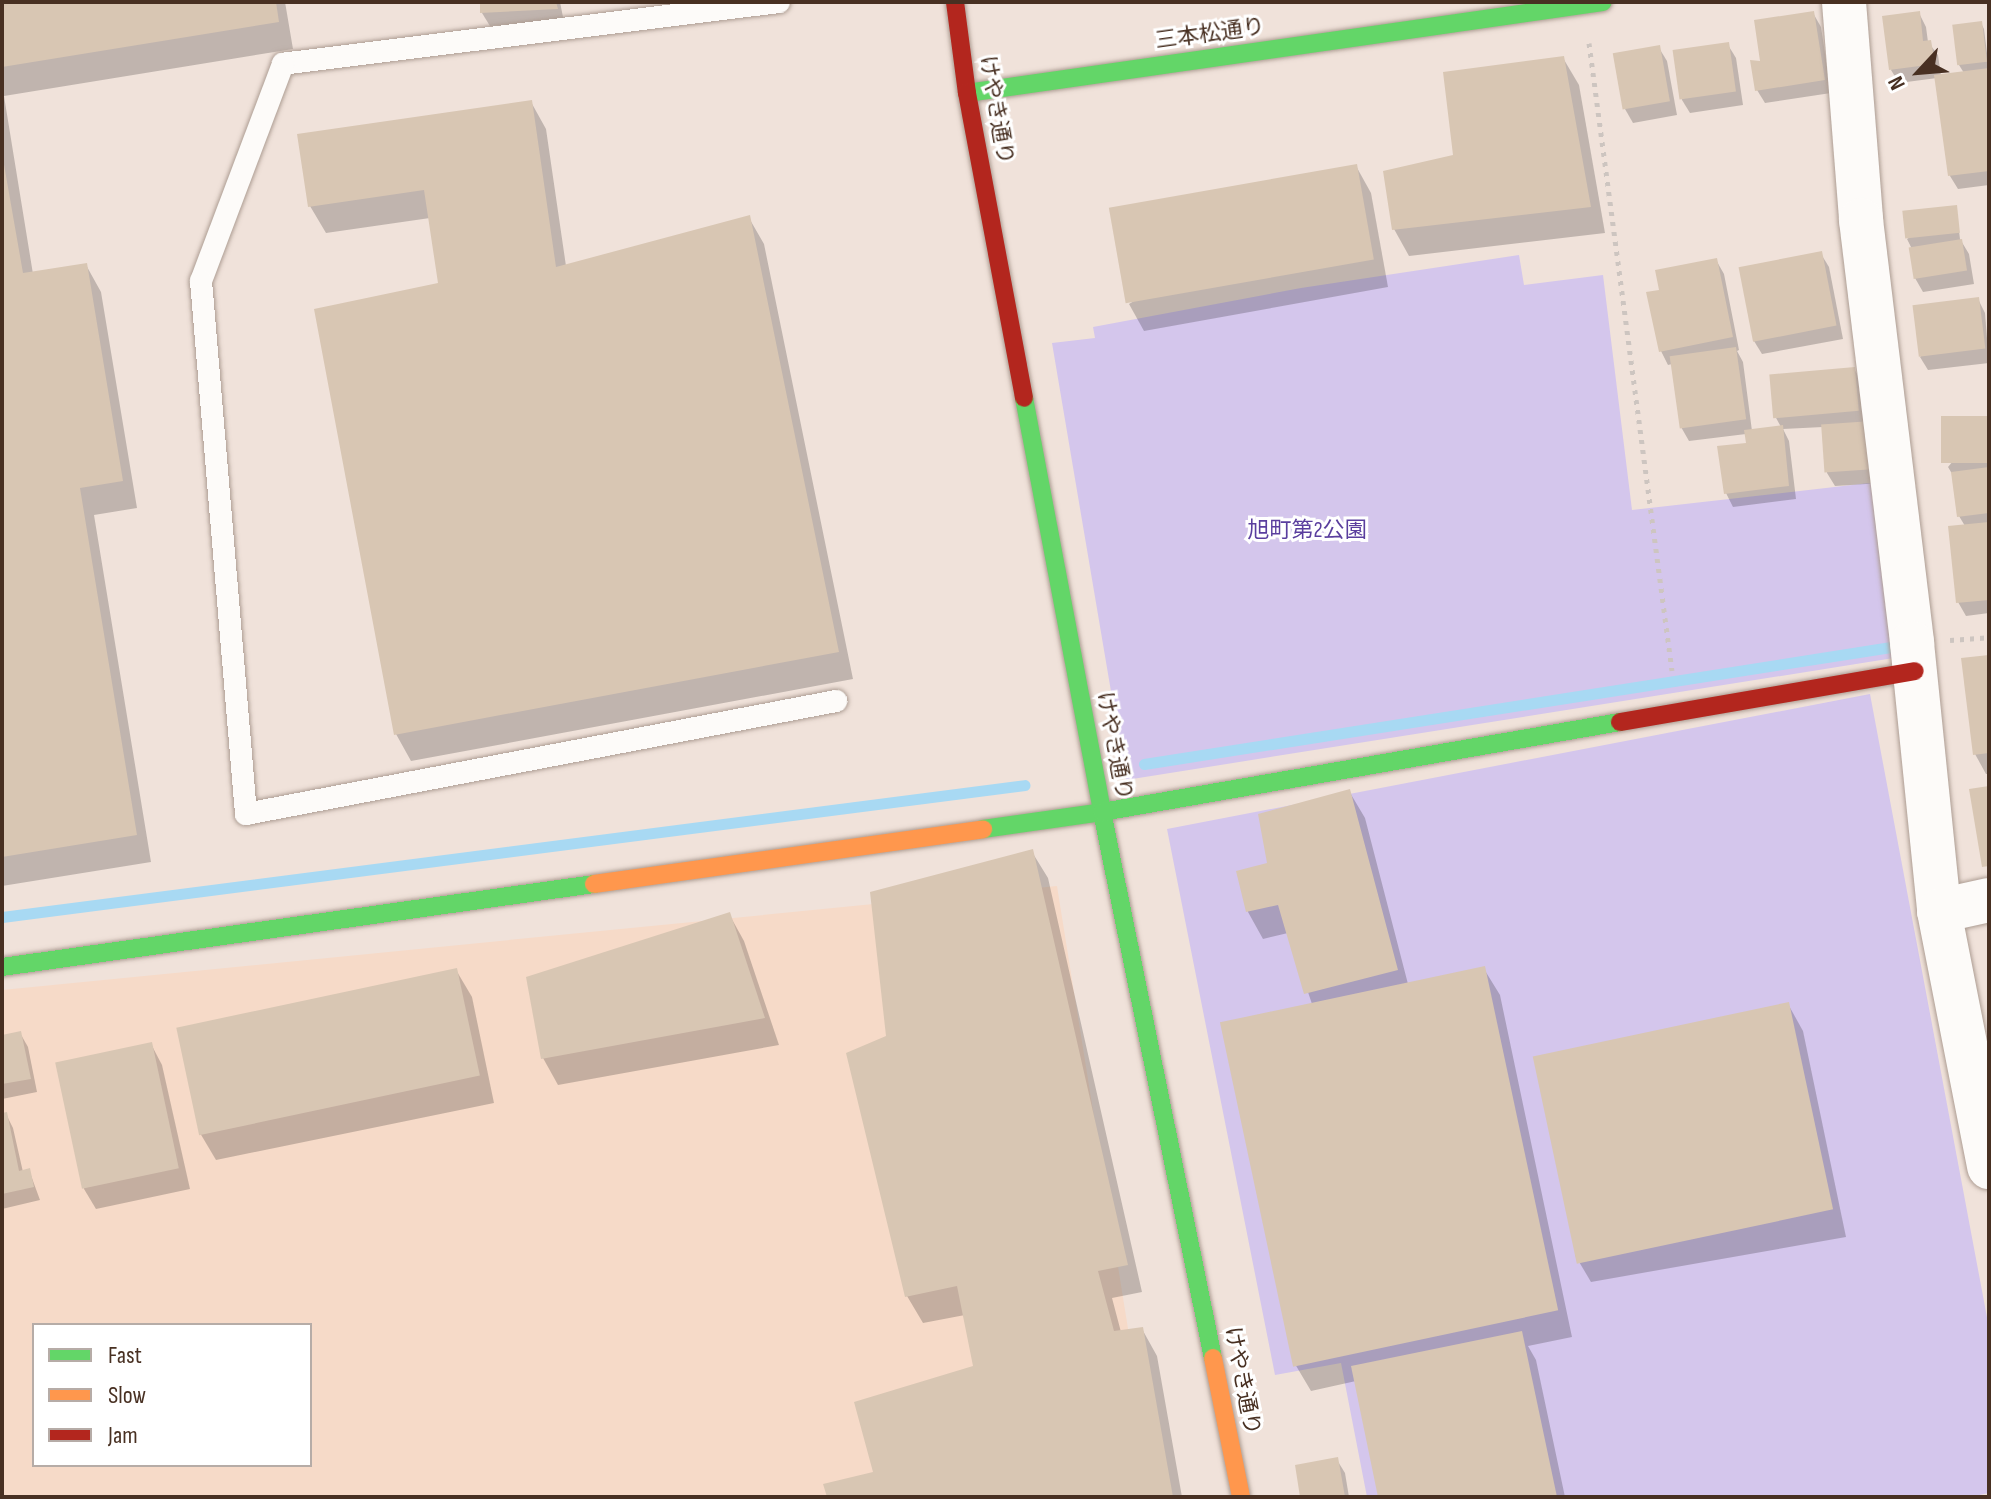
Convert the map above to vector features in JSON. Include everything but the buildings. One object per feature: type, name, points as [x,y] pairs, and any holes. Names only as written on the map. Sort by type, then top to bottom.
[{"type":"street","name":"けやき通り","points":[[955,2],[967,93],[1102,812],[1241,1497]]},
{"type":"street","points":[[1844,2],[1861,220],[1915,671],[1939,911],[1989,1167]]},
{"type":"street","name":"三本松通り","points":[[967,93],[1594,3]]},
{"type":"street","points":[[2,967],[1102,812],[1915,671]]},
{"type":"street","points":[[1939,911],[1989,900]]},
{"type":"lane","points":[[779,2],[283,64],[201,281],[246,814],[836,701]]},
{"type":"path","points":[[1594,3],[1678,712]]},
{"type":"shaded area","points":[[1057,886],[1155,1497],[2,1497],[2,990]]},
{"type":"green space","name":"旭町第2公園","points":[[1519,255],[1524,285],[1603,275],[1632,510],[1878,482],[1900,657],[1126,780],[1052,343],[1095,338],[1093,327],[1301,288]]},
{"type":"green space","points":[[1870,694],[1989,1328],[1989,1493],[1970,1497],[1367,1497],[1341,1363],[1275,1375],[1167,829]]},
{"type":"waterway","points":[[1144,764],[1904,645]]},
{"type":"waterway","points":[[2,917],[1025,785]]},
{"type":"traffic: fast","points":[[967,93],[1603,2]]},
{"type":"traffic: fast","points":[[1024,398],[1102,812],[1213,1358]]},
{"type":"traffic: fast","points":[[983,829],[1102,812],[1620,722]]},
{"type":"traffic: fast","points":[[2,967],[594,884]]},
{"type":"traffic: slow","points":[[594,884],[983,829]]},
{"type":"traffic: slow","points":[[1213,1358],[1241,1497]]},
{"type":"traffic: jam","points":[[955,2],[967,93],[1024,398]]},
{"type":"traffic: jam","points":[[1620,722],[1915,671]]}]
